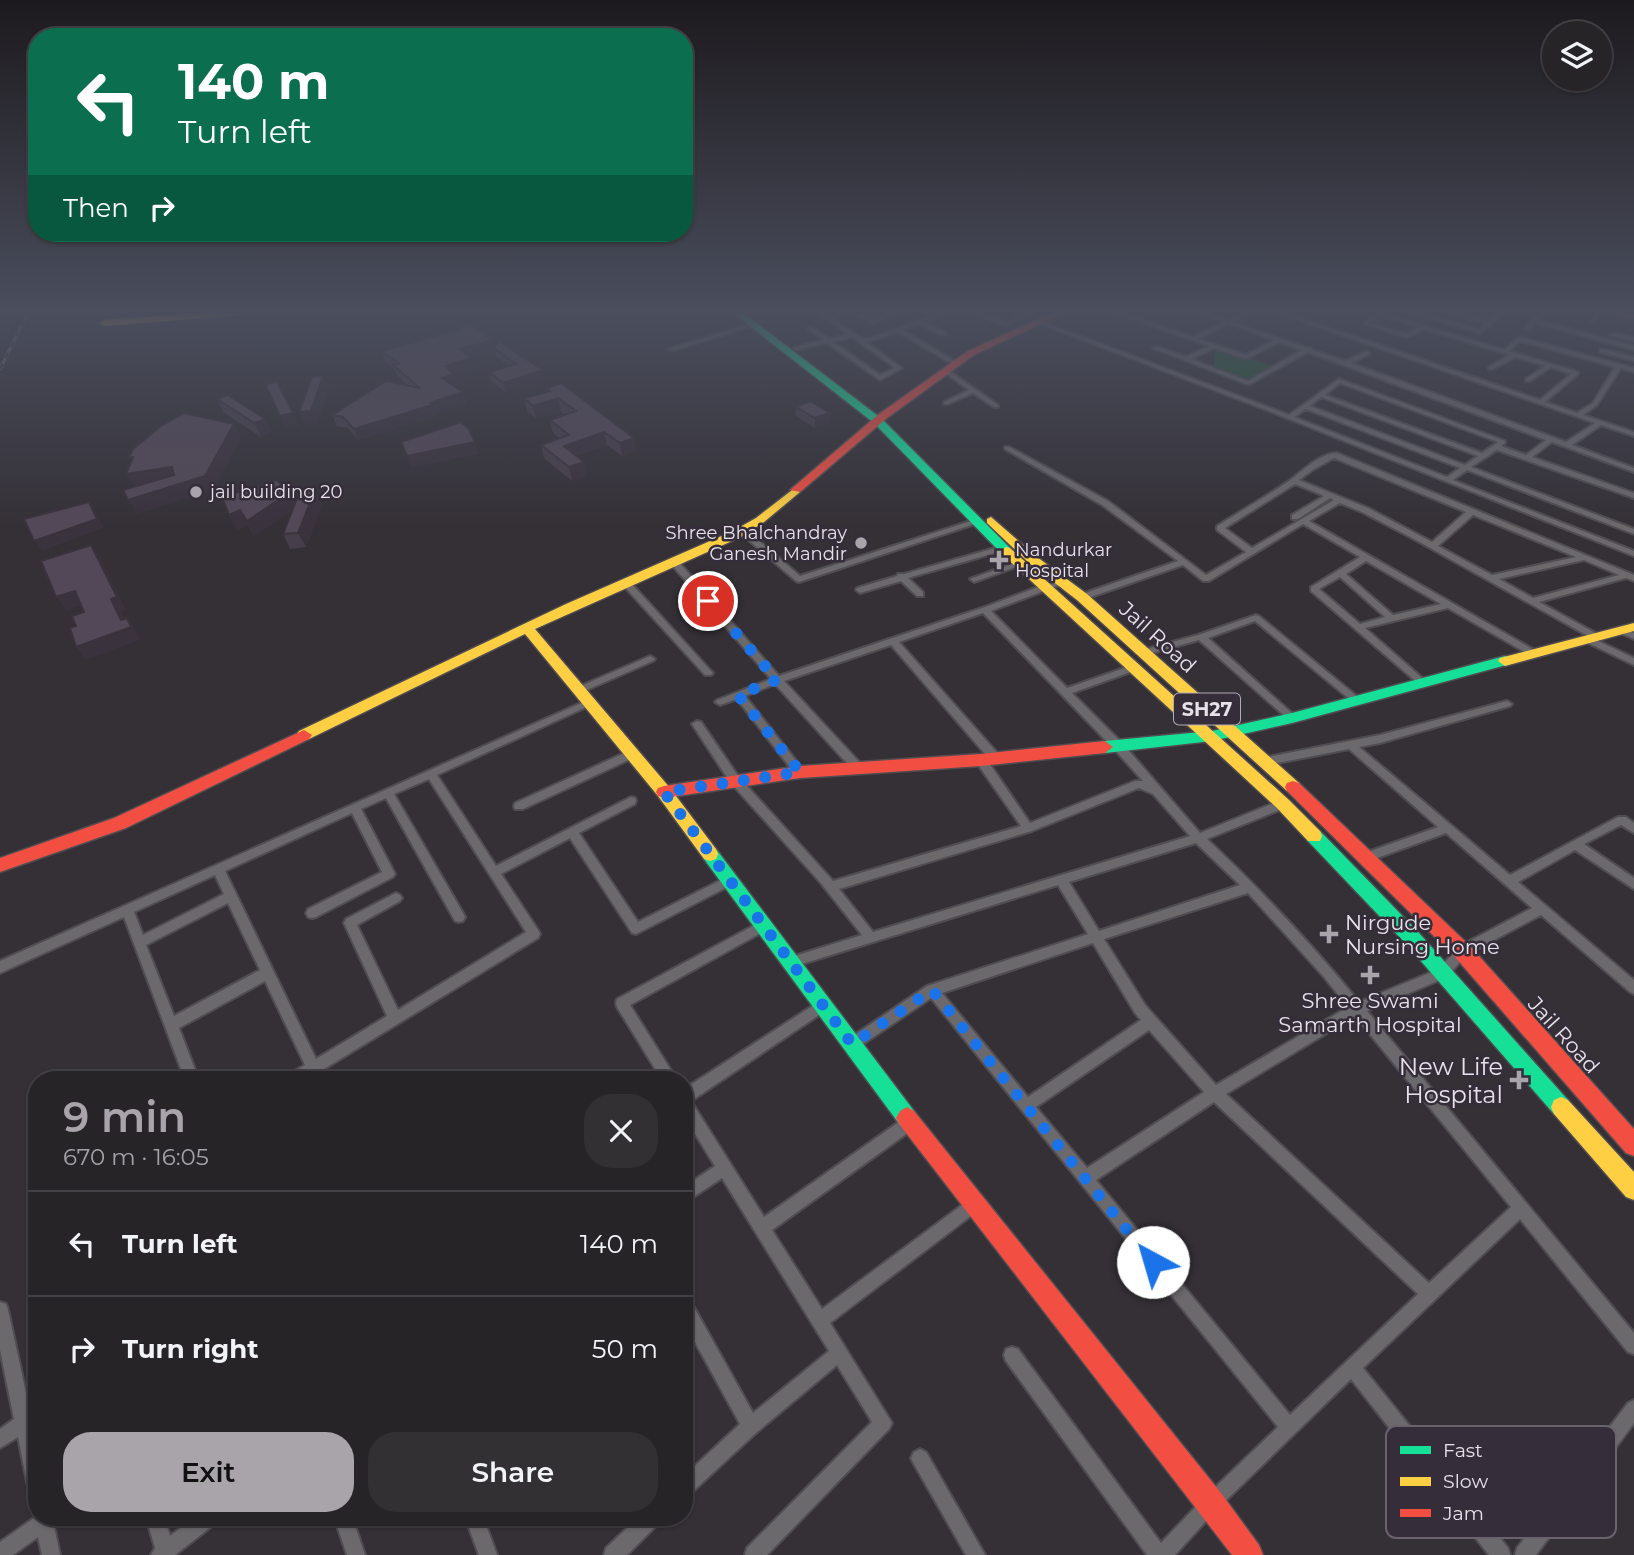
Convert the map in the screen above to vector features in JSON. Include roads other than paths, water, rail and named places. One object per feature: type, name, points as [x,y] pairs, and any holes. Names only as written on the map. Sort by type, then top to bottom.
[{"type":"street","points":[[833,382],[881,418],[1002,548],[1020,564],[1054,584],[1139,660],[1212,736],[1283,804],[1443,973],[1634,1189]]},
{"type":"street","name":"Jail Road","points":[[836,382],[881,418],[1054,584],[1082,597],[1139,660],[1232,730],[1267,761],[1462,951],[1630,1135]]},
{"type":"street","points":[[0,865],[120,823],[527,628],[742,531],[760,520],[881,418],[931,382]]},
{"type":"street","points":[[966,382],[996,406]]},
{"type":"street","points":[[1202,382],[1634,554]]},
{"type":"street","points":[[1290,417],[1338,382]]},
{"type":"street","points":[[1341,382],[1503,442],[1448,480]]},
{"type":"street","points":[[1398,382],[1634,470]]},
{"type":"street","points":[[1480,382],[1632,432]]},
{"type":"street","points":[[1540,402],[1565,382]]},
{"type":"street","points":[[1578,415],[1595,404],[1609,382]]},
{"type":"street","points":[[946,403],[974,390]]},
{"type":"street","points":[[1407,406],[1429,393]]},
{"type":"street","points":[[1320,395],[1484,456]]},
{"type":"street","points":[[1305,406],[1634,532]]},
{"type":"street","points":[[1567,445],[1600,423]]},
{"type":"street","points":[[1364,447],[1380,436]]},
{"type":"street","points":[[1527,458],[1551,439]]},
{"type":"street","points":[[1496,447],[1634,496]]},
{"type":"street","points":[[1007,448],[1105,503],[1206,579],[1252,552],[1329,496]]},
{"type":"street","points":[[1252,552],[1220,528],[1294,481],[1311,467],[1334,455],[1630,577]]},
{"type":"street","points":[[1294,481],[1365,510],[1433,546],[1634,662]]},
{"type":"street","points":[[1299,519],[1339,500]]},
{"type":"street","points":[[1433,546],[1472,511]]},
{"type":"street","points":[[1299,519],[1532,653]]},
{"type":"street","points":[[742,531],[799,579],[977,522]]},
{"type":"street","points":[[860,590],[1002,548]]},
{"type":"street","points":[[1367,557],[1314,589],[1423,682]]},
{"type":"street","points":[[1492,579],[1584,558]]},
{"type":"street","points":[[674,562],[858,768]]},
{"type":"street","points":[[1082,597],[1184,562]]},
{"type":"street","points":[[974,579],[1020,564]]},
{"type":"street","points":[[1340,573],[1391,618]]},
{"type":"street","points":[[901,576],[920,594]]},
{"type":"street","points":[[1532,601],[1630,577]]},
{"type":"street","points":[[626,583],[708,673]]},
{"type":"street","points":[[720,702],[1054,584]]},
{"type":"street","points":[[1359,627],[1450,605]]},
{"type":"street","points":[[985,610],[1119,747],[1198,838],[1250,887],[1328,973],[1634,1346]]},
{"type":"street","points":[[1065,692],[1139,660],[1256,618],[1356,701]]},
{"type":"street","points":[[527,628],[664,792],[911,1122],[1249,1555]]},
{"type":"street","points":[[664,792],[734,779],[800,772],[988,760],[1212,736],[1293,718],[1591,638],[1630,631]]},
{"type":"street","points":[[1201,637],[1293,718]]},
{"type":"street","points":[[893,640],[988,760],[1028,828]]},
{"type":"street","points":[[0,967],[431,774],[650,659]]},
{"type":"street","points":[[738,695],[800,772]]},
{"type":"street","points":[[1267,761],[1352,746],[1507,704]]},
{"type":"street","points":[[697,724],[734,779],[830,887],[871,938]]},
{"type":"street","points":[[1352,746],[1634,988]]},
{"type":"street","points":[[519,806],[633,753]]},
{"type":"street","points":[[308,1071],[534,934],[431,774]]},
{"type":"street","points":[[830,887],[1028,828],[1139,784],[1156,790]]},
{"type":"street","points":[[388,793],[459,917]]},
{"type":"street","points":[[494,872],[631,801]]},
{"type":"street","points":[[792,962],[1198,838],[1283,804]]},
{"type":"street","points":[[312,913],[389,873],[355,808]]},
{"type":"street","points":[[1509,881],[1622,820],[1634,829]]},
{"type":"street","points":[[1366,857],[1447,828]]},
{"type":"street","points":[[572,831],[636,929],[731,880]]},
{"type":"street","points":[[1575,844],[1634,884]]},
{"type":"street","points":[[218,869],[313,1068]]},
{"type":"street","points":[[1061,880],[1140,1009],[1216,1093],[1429,1294]]},
{"type":"street","points":[[852,1044],[932,990],[1250,887]]},
{"type":"street","points":[[139,942],[230,896]]},
{"type":"street","points":[[395,1018],[349,923],[396,898]]},
{"type":"street","points":[[1085,1178],[1216,1093],[1356,1009],[1443,973],[1462,951],[1541,909]]},
{"type":"street","points":[[127,910],[189,1071]]},
{"type":"street","points":[[664,1071],[622,1003],[764,925]]},
{"type":"street","points":[[171,1025],[267,972]]},
{"type":"street","points":[[932,990],[1290,1428]]},
{"type":"street","points":[[693,1091],[823,1005]]},
{"type":"street","points":[[1026,1106],[1151,1021]]},
{"type":"street","points":[[693,1117],[883,1423],[754,1555]]},
{"type":"street","points":[[763,1227],[911,1122]]},
{"type":"street","points":[[693,1190],[725,1167]]},
{"type":"street","points":[[821,1320],[975,1204]]},
{"type":"street","points":[[1012,1355],[1160,1555],[1352,1367],[1521,1208]]},
{"type":"street","points":[[0,1310],[28,1446]]},
{"type":"street","points":[[693,1322],[751,1426]]},
{"type":"street","points":[[693,1481],[751,1426],[841,1352]]},
{"type":"street","points":[[1352,1367],[1399,1426]]},
{"type":"street","points":[[1616,1433],[1634,1409]]},
{"type":"street","points":[[0,1439],[23,1423]]},
{"type":"street","points":[[920,1458],[976,1555]]},
{"type":"street","points":[[0,1553],[35,1526]]},
{"type":"street","points":[[44,1526],[51,1555]]},
{"type":"street","points":[[157,1526],[164,1554],[199,1526]]},
{"type":"street","points":[[346,1526],[356,1555]]},
{"type":"street","points":[[479,1526],[488,1555]]},
{"type":"street","points":[[613,1555],[644,1526]]},
{"type":"street","points":[[1488,1538],[1501,1555]]},
{"type":"street","points":[[1524,1555],[1537,1538]]},
{"type":"place","name":"jail building 20","points":[[196,492]]},
{"type":"place","name":"Shree Bhalchandray Ganesh Mandir","points":[[861,543]]},
{"type":"place","name":"Nandurkar Hospital","points":[[999,560]]},
{"type":"place","name":"Nirgude Nursing Home","points":[[1329,934]]},
{"type":"place","name":"Shree Swami Samarth Hospital","points":[[1370,975]]},
{"type":"place","name":"New Life Hospital","points":[[1519,1080]]}]
